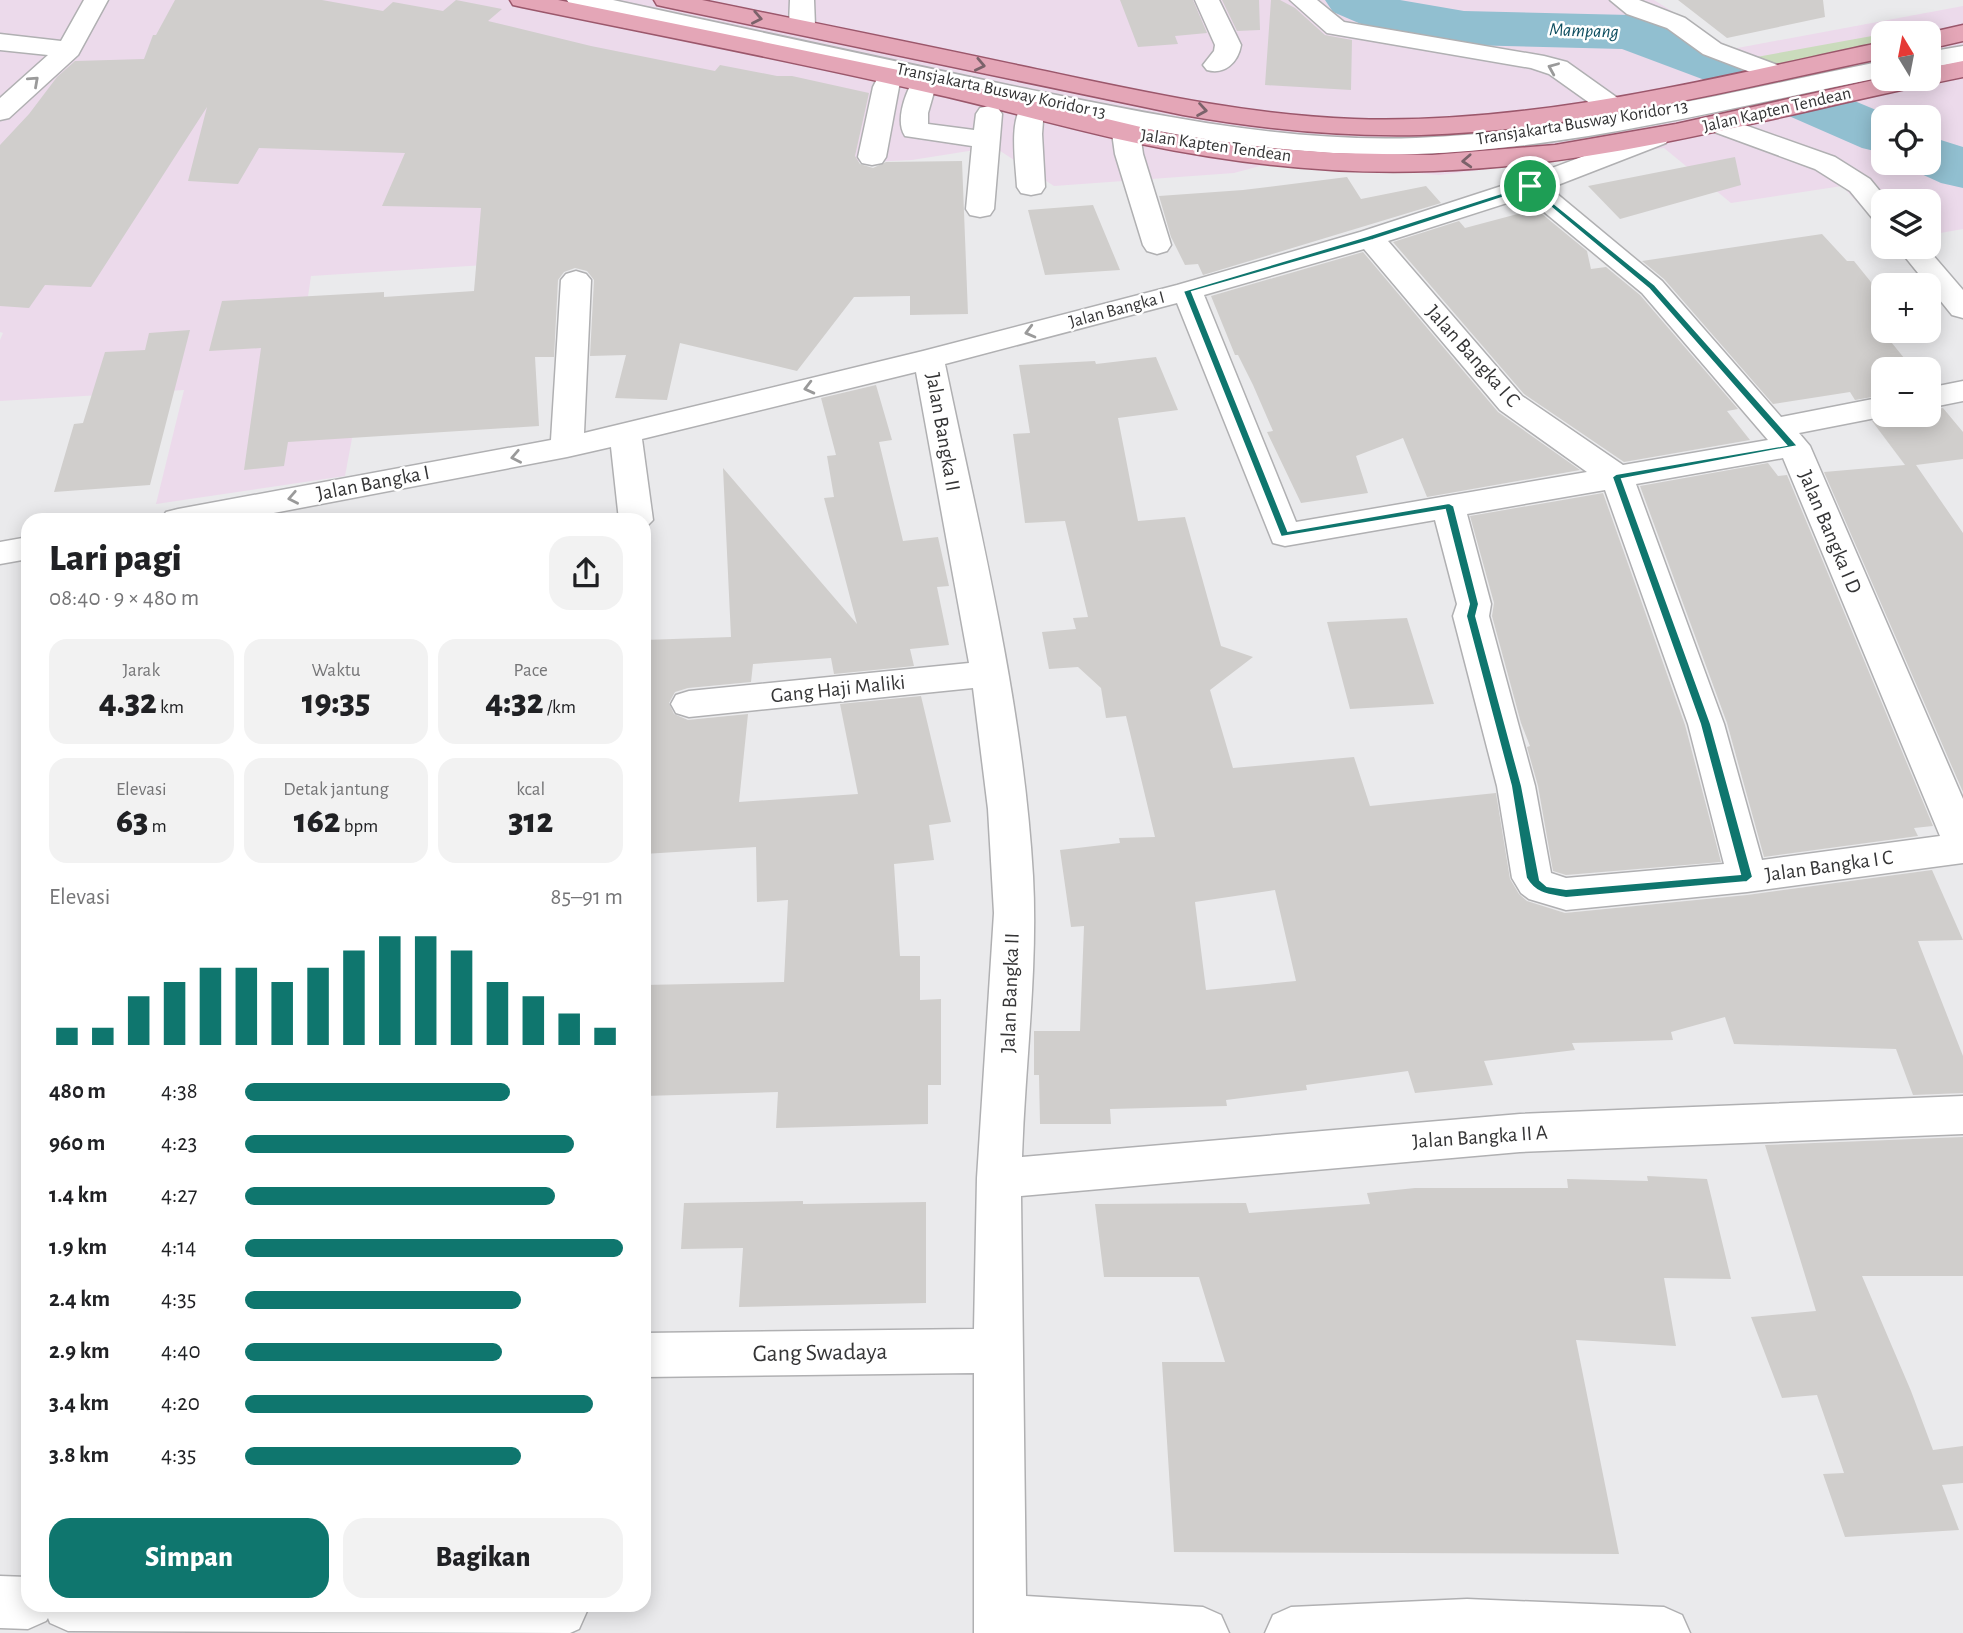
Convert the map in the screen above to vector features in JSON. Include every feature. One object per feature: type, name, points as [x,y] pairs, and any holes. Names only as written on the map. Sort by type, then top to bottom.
[{"type":"main road","name":"Jalan Kapten Tendean","points":[[522,0],[924,83],[1171,142],[1280,157],[1355,162],[1433,163],[1565,152],[1656,137],[1871,88]]},
{"type":"main road","name":"Jalan Kapten Tendean","points":[[666,0],[802,26],[1160,103],[1274,122],[1357,127],[1514,120],[1693,91],[1871,53]]},
{"type":"main road","points":[[1941,38],[1963,33]]},
{"type":"main road","points":[[1941,73],[1963,69]]},
{"type":"street","points":[[0,112],[69,50],[96,0]]},
{"type":"street","name":"Transjakarta Busway Koridor 13","points":[[579,0],[1182,129],[1298,143],[1418,146],[1525,136],[1609,123],[1871,71]]},
{"type":"street","points":[[802,0],[802,26]]},
{"type":"street","points":[[1207,0],[1228,46],[1227,52],[1216,65]]},
{"type":"street","points":[[1303,0],[1336,28],[1535,61],[1558,68],[1610,105]]},
{"type":"street","points":[[1622,0],[1636,9],[1676,23],[1712,50],[1764,75]]},
{"type":"street","points":[[0,43],[69,50]]},
{"type":"street","points":[[1941,58],[1963,54]]},
{"type":"street","points":[[872,157],[886,87],[891,77]]},
{"type":"street","points":[[924,83],[915,113],[915,130],[986,139]]},
{"type":"street","points":[[980,209],[989,113],[997,101]]},
{"type":"street","points":[[1031,187],[1028,134],[1032,110]]},
{"type":"street","points":[[1727,121],[1825,163],[1860,185],[1871,198]]},
{"type":"street","points":[[1126,133],[1129,154],[1157,245]]},
{"type":"street","name":"Jalan Bangka I","points":[[215,513],[567,447],[929,359],[1187,291],[1370,238],[1530,186],[1656,137]]},
{"type":"street","name":"Jalan Bangka I D","points":[[1530,186],[1652,287],[1784,437],[1963,846]]},
{"type":"street","name":"Jalan Bangka I C","points":[[1370,238],[1511,403],[1616,477],[1706,724],[1747,877],[1963,846]]},
{"type":"street","points":[[1922,259],[1961,304]]},
{"type":"street","points":[[567,447],[576,280]]},
{"type":"street","points":[[1187,291],[1285,535],[1616,477],[1784,437],[1871,411]]},
{"type":"street","name":"Jalan Bangka II","points":[[929,359],[988,674],[1013,877],[1013,987],[999,1178],[997,1351],[1000,1627]]},
{"type":"street","points":[[1941,395],[1963,391]]},
{"type":"street","points":[[625,433],[635,513]]},
{"type":"street","points":[[1449,506],[1474,604],[1471,616],[1516,786],[1532,878],[1536,883],[1544,890],[1566,894],[1747,877]]},
{"type":"street","points":[[0,553],[21,549]]},
{"type":"street","name":"Gang Haji Maliki","points":[[689,704],[988,674]]},
{"type":"street","name":"Jalan Bangka II A","points":[[999,1178],[1520,1133],[1963,1115]]},
{"type":"street","name":"Gang Swadaya","points":[[651,1355],[997,1351]]},
{"type":"street","points":[[0,1602],[21,1603]]},
{"type":"street","points":[[112,1612],[168,1621],[522,1612]]},
{"type":"street","points":[[1000,1627],[1048,1622],[1203,1633]]},
{"type":"street","points":[[1291,1633],[1467,1625],[1664,1633]]},
{"type":"shaded area","points":[[0,0],[1654,0],[1732,49],[1871,23],[1871,91],[1941,91],[1941,21],[1882,21],[1963,6],[1963,229],[1941,233],[1941,189],[1871,189],[1871,217],[1842,186],[1731,203],[1664,148],[1439,175],[1282,160],[1234,173],[1054,186],[994,147],[912,160],[872,162],[675,151],[485,265],[311,276],[301,344],[371,336],[345,476],[156,504],[184,390],[0,401],[0,340],[3,333],[0,332]]},
{"type":"green space","points":[[1871,36],[1871,53],[1774,73],[1740,60]]},
{"type":"building","points":[[175,0],[322,0],[383,11],[393,2],[443,11],[456,0],[502,9],[488,21],[591,46],[715,71],[720,65],[777,76],[792,76],[869,93],[855,156],[860,164],[873,168],[886,162],[962,161],[968,314],[910,315],[910,296],[854,297],[797,371],[680,343],[667,400],[615,398],[626,355],[590,356],[594,280],[587,271],[575,268],[564,272],[558,280],[554,357],[535,357],[539,426],[288,442],[284,466],[244,470],[261,348],[209,351],[222,301],[384,292],[384,297],[474,291],[481,208],[382,206],[405,153],[259,148],[238,184],[188,181],[207,107],[91,287],[45,285],[29,308],[0,306],[0,145],[29,114],[57,77],[75,61],[144,59],[153,35],[156,35]]},
{"type":"building","points":[[1120,0],[1193,0],[1207,33],[1175,36],[1178,44],[1138,47]]},
{"type":"building","points":[[1222,0],[1259,0],[1260,30],[1237,31]]},
{"type":"building","points":[[1271,0],[1280,0],[1295,8],[1325,35],[1352,40],[1351,90],[1265,85]]},
{"type":"building","points":[[1678,0],[1823,0],[1825,17],[1727,38]]},
{"type":"building","points":[[1735,157],[1741,185],[1620,219],[1588,186]]},
{"type":"building","points":[[1347,177],[1361,199],[1426,186],[1441,203],[1203,275],[1198,264],[1185,265],[1171,237],[1159,196],[1243,190]]},
{"type":"building","points":[[1093,205],[1120,270],[1045,275],[1028,210]]},
{"type":"building","points":[[1536,209],[1587,251],[1591,269],[1606,267],[1640,295],[1738,409],[1727,411],[1750,440],[1624,462],[1524,394],[1393,242],[1459,221],[1465,228]]},
{"type":"building","points":[[1822,234],[1847,261],[1854,261],[1871,282],[1871,343],[1892,343],[1903,357],[1871,357],[1871,397],[1855,400],[1850,392],[1773,404],[1664,279],[1642,261]]},
{"type":"building","points":[[1363,252],[1498,412],[1580,470],[1427,497],[1403,438],[1356,456],[1368,493],[1301,503],[1267,432],[1273,431],[1253,385],[1238,355],[1235,355],[1211,296]]},
{"type":"building","points":[[190,330],[150,485],[54,492],[74,424],[83,423],[105,352],[145,350],[149,333]]},
{"type":"building","points":[[1156,357],[1178,410],[1118,418],[1138,521],[1185,517],[1221,646],[1253,657],[1210,690],[1233,768],[1354,757],[1370,806],[1496,793],[1510,879],[1527,901],[1565,913],[1747,895],[1932,870],[1963,940],[1918,941],[1963,1056],[1963,1093],[1913,1095],[1896,1049],[1734,1044],[1725,1017],[1671,1032],[1673,1040],[1572,1043],[1575,1050],[1484,1061],[1493,1085],[1415,1093],[1408,1071],[1306,1085],[1307,1090],[1226,1100],[1227,1106],[1110,1109],[1111,1124],[1040,1124],[1039,1075],[1034,1075],[1034,1031],[1080,1031],[1084,926],[1071,927],[1060,850],[1120,843],[1119,838],[1155,837],[1126,716],[1106,718],[1101,688],[1078,667],[1049,669],[1042,632],[1076,629],[1073,618],[1088,617],[1065,521],[1025,523],[1013,434],[1030,433],[1019,365],[1095,361],[1096,364]],"holes":[[[1275,890],[1296,981],[1206,990],[1195,902]]]},
{"type":"building","points":[[876,385],[892,440],[879,442],[903,541],[938,537],[949,586],[937,587],[949,645],[910,649],[914,666],[834,674],[831,658],[753,664],[751,682],[688,688],[675,692],[669,703],[674,714],[688,720],[748,714],[739,802],[858,794],[840,704],[921,696],[951,822],[929,825],[934,860],[894,864],[900,956],[920,956],[920,1000],[941,999],[941,1085],[928,1085],[928,1124],[776,1128],[778,1092],[651,1096],[651,985],[784,982],[788,900],[757,902],[756,847],[651,854],[651,640],[731,637],[723,468],[857,624],[824,498],[834,497],[827,456],[836,455],[821,398]]},
{"type":"building","points":[[1941,408],[1963,432],[1963,459],[1916,465],[1963,533],[1963,792],[1824,472],[1905,465],[1876,427],[1941,427]]},
{"type":"building","points":[[1768,463],[1778,476],[1787,475],[1933,826],[1914,828],[1918,836],[1764,857],[1727,723],[1640,486]]},
{"type":"building","points":[[1603,493],[1685,725],[1721,862],[1566,875],[1553,871],[1538,786],[1527,747],[1530,746],[1521,723],[1492,616],[1494,603],[1470,516]]},
{"type":"building","points":[[1407,618],[1434,704],[1350,709],[1327,622]]},
{"type":"building","points":[[1963,1137],[1963,1276],[1862,1276],[1933,1450],[1963,1446],[1963,1483],[1942,1485],[1959,1530],[1845,1537],[1823,1474],[1844,1473],[1817,1395],[1782,1398],[1751,1317],[1816,1311],[1765,1145]]},
{"type":"building","points":[[1647,1176],[1707,1179],[1731,1279],[1664,1278],[1676,1346],[1576,1340],[1619,1554],[1174,1552],[1162,1362],[1225,1362],[1199,1277],[1104,1277],[1095,1204],[1246,1203],[1249,1213],[1370,1204],[1367,1193],[1415,1188],[1568,1188],[1567,1179],[1648,1181]]},
{"type":"building","points":[[803,1201],[803,1204],[926,1202],[926,1303],[739,1307],[743,1248],[681,1249],[684,1203]]},
{"type":"waterway","name":"Mampang","points":[[1353,0],[1388,15],[1464,28],[1630,32],[1738,73],[1871,130]]},
{"type":"waterway","name":"Mampang","points":[[1941,160],[1963,170]]},
{"type":"route","points":[[1530,186],[1652,287],[1774,428],[1794,446],[1616,477],[1706,724],[1747,877],[1566,894],[1544,890],[1536,883],[1532,878],[1516,786],[1471,616],[1474,604],[1449,506],[1285,535],[1187,291],[1370,238],[1530,186]]}]
